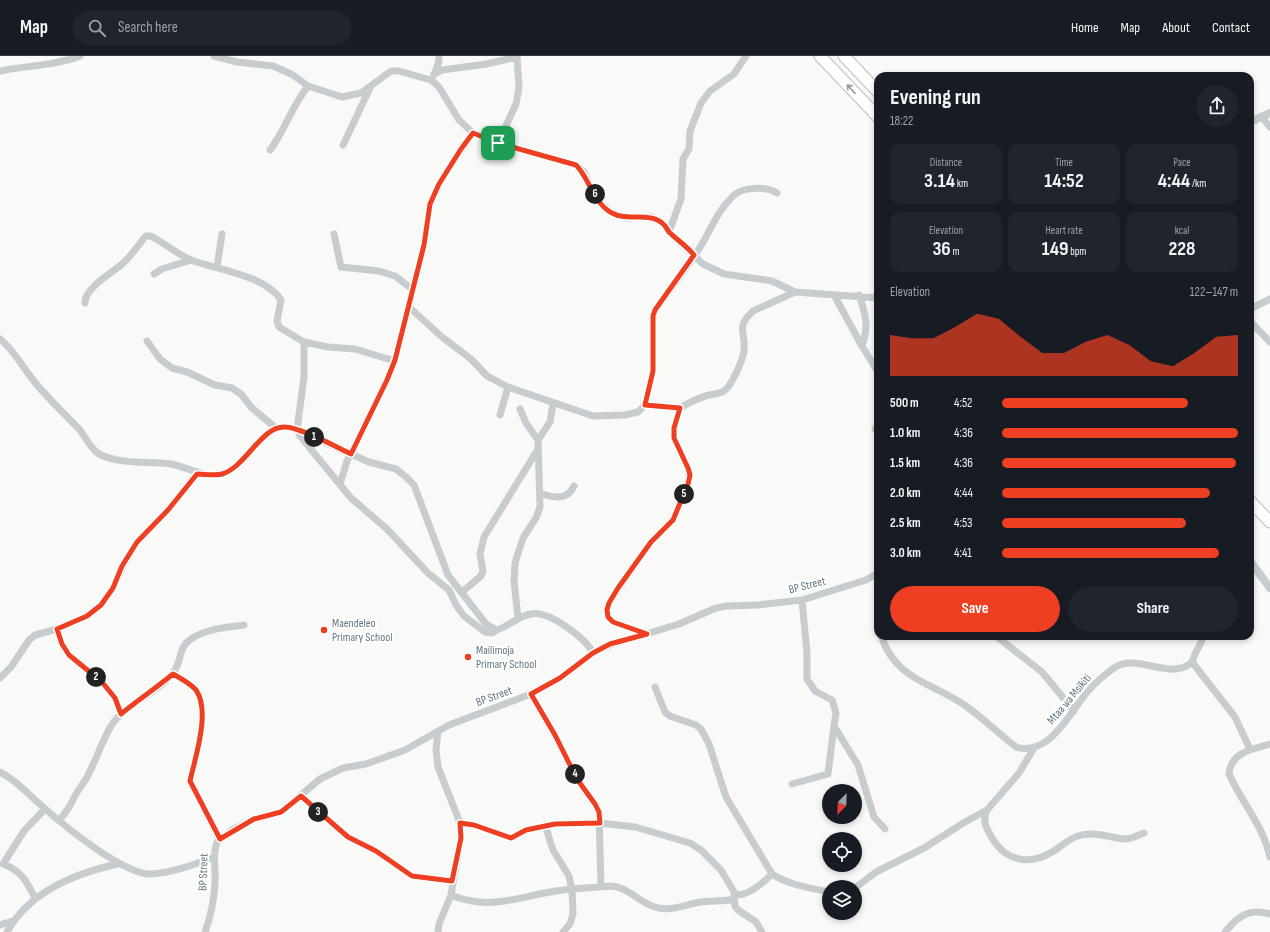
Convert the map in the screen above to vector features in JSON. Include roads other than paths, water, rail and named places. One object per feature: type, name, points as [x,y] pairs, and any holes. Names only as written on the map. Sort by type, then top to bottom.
[{"type":"highway","points":[[820,56],[874,113]]},
{"type":"highway","points":[[844,56],[874,88]]},
{"type":"highway","points":[[1254,505],[1270,522]]},
{"type":"street","points":[[0,71],[18,66],[71,60],[80,56]]},
{"type":"street","points":[[214,56],[237,62],[273,66],[293,75],[308,86],[342,97],[361,93],[370,88],[391,71],[433,77],[442,70],[486,64],[517,56],[519,87],[516,104],[498,143]]},
{"type":"street","points":[[433,77],[439,61],[439,56]]},
{"type":"street","points":[[669,232],[681,199],[683,159],[690,149],[690,131],[701,103],[710,91],[734,74],[746,56]]},
{"type":"street","points":[[433,77],[459,120],[473,133],[498,143],[576,165],[584,172],[591,188],[601,203],[612,213],[626,218],[652,218],[663,223],[669,232],[689,248],[704,264],[724,274],[772,281],[795,292],[859,295],[874,297]]},
{"type":"street","points":[[270,150],[281,136],[290,113],[308,86]]},
{"type":"street","points":[[343,145],[370,88]]},
{"type":"street","points":[[1254,120],[1266,115],[1270,127]]},
{"type":"street","points":[[340,484],[351,454],[387,380],[395,360],[424,245],[430,204],[439,184],[473,133]]},
{"type":"street","points":[[408,306],[442,337],[471,360],[487,376],[508,387],[553,404],[593,416],[625,415],[638,412],[645,405],[653,371],[653,316],[655,310],[701,245],[717,215],[735,194],[758,188],[767,188],[777,193]]},
{"type":"street","points":[[217,267],[222,234]]},
{"type":"street","points":[[334,234],[341,267],[348,269],[367,269],[395,276],[412,289]]},
{"type":"street","points":[[85,303],[86,296],[98,283],[122,265],[146,236],[156,239],[191,260],[246,277],[277,293],[281,300],[277,321],[279,327],[304,342],[328,347],[355,349],[395,360]]},
{"type":"street","points":[[154,274],[162,269],[191,260]]},
{"type":"street","points":[[645,405],[680,408],[703,396],[724,392],[728,387],[744,350],[741,330],[748,315],[753,310],[795,292]]},
{"type":"street","points":[[834,295],[874,366]]},
{"type":"street","points":[[859,295],[866,318],[867,332],[862,346]]},
{"type":"street","points":[[1254,307],[1270,299]]},
{"type":"street","points":[[1254,325],[1270,342]]},
{"type":"street","points":[[0,339],[8,345],[23,363],[33,380],[98,453],[117,460],[172,464],[197,474],[221,474],[239,465],[259,441],[276,428],[285,427],[297,430],[351,454],[396,469],[414,485],[448,575],[486,624],[497,630]]},
{"type":"street","points":[[147,341],[160,359],[172,368],[187,372],[215,385],[232,388],[241,394],[252,408],[276,428]]},
{"type":"street","points":[[304,342],[304,377],[297,430],[300,436],[351,498],[387,529],[428,573],[449,590],[456,605],[464,616],[485,632],[492,633],[508,627],[518,618],[532,614],[551,618],[573,632],[590,648],[593,653]]},
{"type":"street","points":[[500,416],[508,387]]},
{"type":"street","points":[[518,618],[514,581],[515,563],[523,538],[536,518],[540,507],[538,440],[550,422],[553,404]]},
{"type":"street","points":[[647,634],[613,622],[608,617],[607,610],[609,603],[618,588],[651,542],[673,520],[688,484],[690,475],[688,468],[674,438],[674,428],[680,408]]},
{"type":"street","points":[[520,409],[526,423],[538,440]]},
{"type":"street","points":[[462,592],[480,576],[483,571],[480,554],[484,537],[538,449]]},
{"type":"street","points":[[0,678],[11,667],[29,640],[35,635],[57,629],[87,616],[101,605],[113,588],[122,566],[134,547],[168,510],[197,474]]},
{"type":"street","points":[[540,493],[552,497],[564,497],[568,495],[574,486]]},
{"type":"street","points":[[1254,566],[1270,588]]},
{"type":"street","name":"BP Street","points":[[204,932],[213,902],[215,882],[215,846],[220,839],[254,819],[281,812],[320,779],[343,768],[366,764],[405,750],[462,719],[531,694],[560,678],[593,653],[610,644],[679,624],[716,608],[802,600],[866,580],[874,575]]},
{"type":"street","points":[[792,784],[828,774],[836,713],[832,700],[815,691],[807,679],[807,653],[802,622],[802,600]]},
{"type":"street","points":[[60,819],[70,809],[90,773],[93,761],[111,726],[121,714],[138,700],[152,692],[173,674],[184,645],[191,639],[221,628],[244,625]]},
{"type":"street","points":[[57,629],[62,644],[69,655],[102,682],[115,698],[121,714]]},
{"type":"street","points":[[883,640],[893,661],[921,683],[964,705],[1016,747],[1023,749],[1034,748]]},
{"type":"street","points":[[1001,640],[1042,672],[1074,711]]},
{"type":"street","points":[[1202,640],[1192,662],[1235,717],[1250,749]]},
{"type":"street","name":"Mtaa wa Msikiti","points":[[1034,748],[1061,728],[1098,680],[1116,666],[1136,664],[1170,669],[1183,668],[1192,662]]},
{"type":"street","points":[[173,674],[195,689],[199,696],[201,708],[201,737],[190,781],[220,839]]},
{"type":"street","points":[[655,687],[665,712],[670,716],[696,725],[701,729],[709,744],[726,798],[772,874],[779,879],[800,886],[822,891]]},
{"type":"street","points":[[531,694],[555,735],[577,779],[599,812],[601,887]]},
{"type":"street","points":[[834,726],[858,765],[874,817],[885,829]]},
{"type":"street","points":[[438,732],[436,750],[438,766],[460,823],[461,838],[452,881],[451,895],[439,924],[438,932]]},
{"type":"street","points":[[1270,744],[1250,749],[1233,760],[1229,774],[1252,812],[1263,836],[1270,857]]},
{"type":"street","points":[[1034,748],[1019,773],[987,810],[984,817],[984,824],[995,843],[1012,858],[1026,861],[1051,853],[1078,836],[1105,834],[1125,839],[1144,834]]},
{"type":"street","points":[[0,772],[118,864],[146,874],[153,874],[193,865],[214,857]]},
{"type":"street","points":[[301,796],[348,837],[376,851],[412,876],[452,881]]},
{"type":"street","points":[[36,898],[23,875],[14,868],[2,864],[24,831],[46,809]]},
{"type":"street","points":[[862,883],[876,872],[924,848],[987,810]]},
{"type":"street","points":[[460,823],[474,825],[511,838],[526,830],[545,826],[600,823],[635,827],[690,843],[701,850],[721,870],[734,899],[756,922],[762,932]]},
{"type":"street","points":[[545,826],[553,850],[569,876],[572,890],[573,914],[570,924],[563,932]]},
{"type":"street","points":[[7,932],[13,921],[36,898],[86,872],[118,864]]},
{"type":"street","points":[[451,895],[471,902],[510,902],[557,890],[619,886],[652,906],[664,909],[701,902],[724,902],[734,899],[737,895],[747,893],[762,884],[772,874]]},
{"type":"street","points":[[1225,932],[1234,921],[1245,914],[1254,911],[1270,914]]},
{"type":"street","points":[[0,926],[13,921]]},
{"type":"place","name":"Maendeleo Primary School","points":[[324,630]]},
{"type":"place","name":"Mailimoja Primary School","points":[[468,657]]}]
